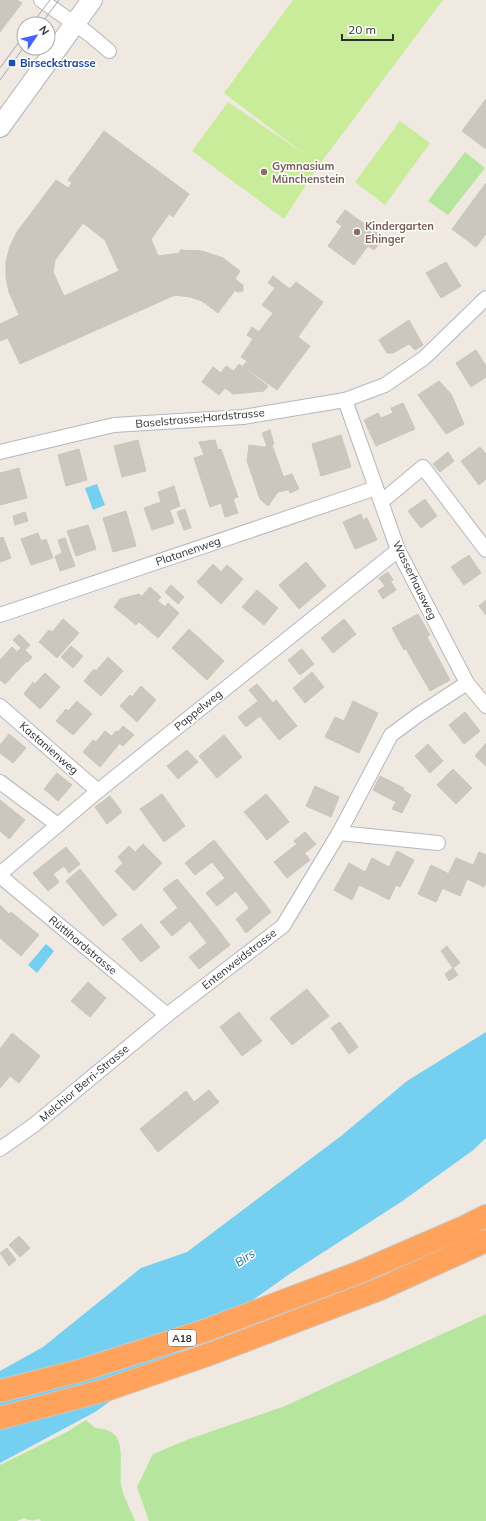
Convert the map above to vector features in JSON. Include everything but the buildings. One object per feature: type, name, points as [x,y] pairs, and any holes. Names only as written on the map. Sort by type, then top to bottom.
[{"type":"highway","name":"A18","points":[[0,1391],[82,1370],[204,1331],[360,1272],[486,1216]]},
{"type":"highway","name":"A18","points":[[0,1418],[109,1389],[210,1354],[299,1321],[380,1288],[486,1241]]},
{"type":"main road","points":[[0,127],[92,0]]},
{"type":"street","points":[[41,0],[109,50]]},
{"type":"street","name":"Baselstrasse;Hardstrasse","points":[[0,452],[114,425],[243,417],[345,400],[385,385],[424,358],[486,298]]},
{"type":"street","name":"Wasserhausweg","points":[[345,400],[398,550],[467,683],[486,706]]},
{"type":"street","points":[[381,502],[423,467],[486,550]]},
{"type":"street","name":"Platanenweg","points":[[0,615],[376,488]]},
{"type":"street","name":"Pappelweg","points":[[0,875],[98,791],[398,550]]},
{"type":"street","name":"Entenweidstrasse","points":[[167,1015],[283,926],[340,833],[391,735],[418,715],[467,683]]},
{"type":"street","name":"Kastanienweg","points":[[0,706],[98,791]]},
{"type":"street","points":[[0,782],[58,825]]},
{"type":"street","points":[[340,833],[438,843]]},
{"type":"street","name":"Rüttihardstrasse","points":[[0,875],[167,1015]]},
{"type":"street","name":"Melchior Berri-Strasse","points":[[0,1149],[34,1125],[167,1015]]},
{"type":"green space","name":"Gymnasium Münchenstein","points":[[293,0],[443,0],[319,165],[284,219],[192,151],[228,102],[306,155],[224,93]]},
{"type":"green space","points":[[400,121],[430,143],[385,205],[355,182]]},
{"type":"green space","points":[[465,152],[485,168],[448,215],[428,201]]},
{"type":"green space","points":[[486,1314],[486,1521],[149,1521],[137,1487],[153,1454],[189,1439],[285,1406]]},
{"type":"green space","points":[[86,1420],[95,1428],[107,1430],[114,1434],[118,1441],[121,1459],[122,1489],[135,1521],[41,1521],[39,1519],[28,1520],[24,1518],[17,1521],[0,1521],[0,1465],[65,1433]]},
{"type":"water","points":[[97,484],[105,505],[93,510],[85,488]]},
{"type":"water","points":[[46,944],[54,951],[37,973],[28,965]]},
{"type":"water","name":"Birs","points":[[486,1032],[486,1138],[472,1151],[401,1202],[291,1273],[95,1412],[0,1463],[0,1371],[43,1347],[141,1268],[187,1252],[341,1136],[407,1081]]},
{"type":"tram line","points":[[38,16],[50,0]]},
{"type":"tram line","points":[[47,16],[59,0]]},
{"type":"tram line","points":[[0,68],[16,46]]},
{"type":"tram line","points":[[0,80],[17,56]]},
{"type":"place","name":"Birseckstrasse","points":[[12,63]]},
{"type":"place","name":"Gymnasium Münchenstein","points":[[264,172]]},
{"type":"place","name":"Kindergarten Ehinger","points":[[357,232]]}]
